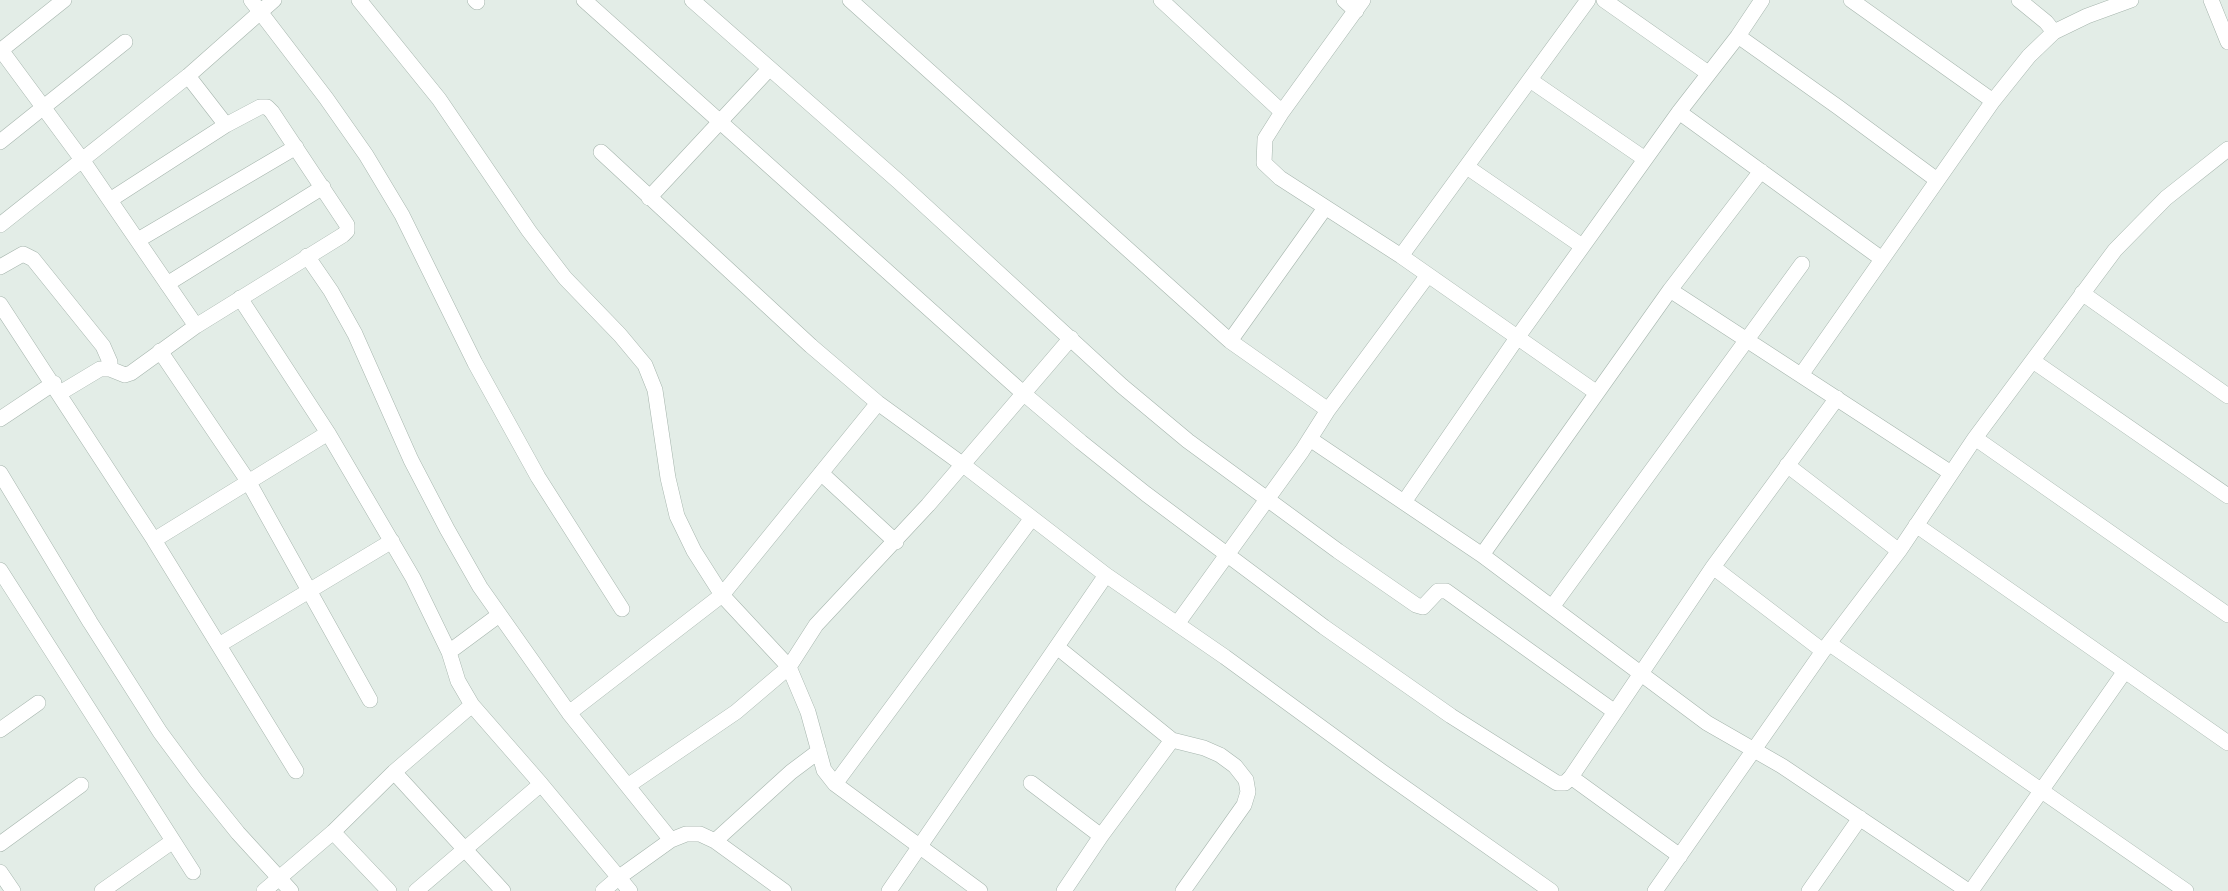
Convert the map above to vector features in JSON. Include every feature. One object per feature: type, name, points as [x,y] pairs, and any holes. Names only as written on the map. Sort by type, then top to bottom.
[{"type":"street","points":[[64,0],[1,51],[83,161],[196,326]]},
{"type":"street","points":[[0,226],[188,76],[255,6],[274,0]]},
{"type":"street","points":[[359,0],[439,99],[529,231],[565,278],[620,335],[645,365],[655,390],[668,478],[677,516],[694,551],[722,595],[789,667],[808,712],[824,770],[835,784],[980,891]]},
{"type":"street","points":[[584,0],[984,356],[1023,393],[1146,494],[1324,627],[1451,716],[1557,783],[1565,783],[1571,777],[1713,567],[1837,398]]},
{"type":"street","points":[[692,0],[905,187],[1070,338],[1188,442],[1416,604],[1422,606],[1438,591],[1446,591],[1615,712]]},
{"type":"street","points":[[850,0],[1230,341],[1328,410]]},
{"type":"street","points":[[1161,0],[1282,112]]},
{"type":"street","points":[[1344,0],[1360,5],[1282,112],[1265,139],[1264,163],[1280,178],[1401,256],[1598,393]]},
{"type":"street","points":[[1401,256],[1588,0]]},
{"type":"street","points":[[1604,0],[1708,73]]},
{"type":"street","points":[[1404,502],[1582,246],[1679,112],[1738,36],[1762,0]]},
{"type":"street","points":[[1851,0],[1992,101]]},
{"type":"street","points":[[2019,0],[2046,22],[2054,32]]},
{"type":"street","points":[[1801,375],[1992,101],[2029,56],[2054,32],[2087,16],[2131,0]]},
{"type":"street","points":[[2211,0],[2228,42]]},
{"type":"street","points":[[255,6],[326,98],[366,155],[402,215],[475,363],[534,469],[622,609]]},
{"type":"street","points":[[1738,36],[1937,180]]},
{"type":"street","points":[[0,142],[125,42]]},
{"type":"street","points":[[649,198],[769,69]]},
{"type":"street","points":[[188,76],[226,126]]},
{"type":"street","points":[[1530,80],[1645,159]]},
{"type":"street","points":[[0,419],[57,388],[100,369],[110,369],[125,375],[131,373],[196,326],[343,235],[347,231],[348,225],[296,147],[266,107],[260,107],[226,126],[110,200]]},
{"type":"street","points":[[1679,112],[1882,259]]},
{"type":"street","points":[[138,240],[296,147]]},
{"type":"street","points":[[1656,891],[1826,647],[1899,551],[1975,438],[2115,250],[2166,198],[2228,149]]},
{"type":"street","points":[[601,152],[811,346],[878,403],[962,464],[1106,575],[1551,891]]},
{"type":"street","points":[[1467,167],[1582,246]]},
{"type":"street","points":[[1482,555],[1670,290],[1761,171]]},
{"type":"street","points":[[167,284],[323,187]]},
{"type":"street","points":[[1230,341],[1325,208]]},
{"type":"street","points":[[0,267],[23,254],[33,259],[103,346],[110,362],[110,369]]},
{"type":"street","points":[[307,256],[331,292],[354,334],[411,460],[447,529],[499,616],[570,713],[671,840]]},
{"type":"street","points":[[1552,607],[1802,264]]},
{"type":"street","points":[[1177,624],[1310,439],[1328,410],[1428,275]]},
{"type":"street","points":[[1670,290],[1951,473]]},
{"type":"street","points":[[2082,293],[2228,396]]},
{"type":"street","points":[[240,298],[328,433],[392,542],[435,619],[449,652],[458,682],[472,705],[630,891]]},
{"type":"street","points":[[0,304],[57,388],[154,540],[296,771]]},
{"type":"street","points":[[628,785],[736,712],[789,667],[816,625],[896,542],[1070,338]]},
{"type":"street","points":[[160,351],[248,482],[370,700]]},
{"type":"street","points":[[2033,361],[2228,496]]},
{"type":"street","points":[[570,713],[722,595],[878,403]]},
{"type":"street","points":[[154,540],[328,433]]},
{"type":"street","points":[[1975,438],[2228,615]]},
{"type":"street","points":[[1310,439],[1482,555],[1708,723],[1755,749],[1860,818],[1962,889],[2043,790],[2125,670]]},
{"type":"street","points":[[1787,466],[1899,551]]},
{"type":"street","points":[[0,473],[90,622],[160,732],[197,782],[290,891]]},
{"type":"street","points":[[821,473],[896,542]]},
{"type":"street","points":[[835,784],[1032,518]]},
{"type":"street","points":[[1916,525],[2228,743]]},
{"type":"street","points":[[219,645],[392,542]]},
{"type":"street","points":[[1713,567],[1826,647],[2043,790],[2186,891]]},
{"type":"street","points":[[0,570],[193,872]]},
{"type":"street","points":[[889,891],[1106,575]]},
{"type":"street","points":[[449,652],[499,616]]},
{"type":"street","points":[[1057,646],[1172,740],[1204,748],[1220,755],[1235,766],[1246,780],[1248,792],[1244,805],[1183,891]]},
{"type":"street","points":[[0,730],[38,703]]},
{"type":"street","points":[[264,891],[333,832],[394,772],[472,705]]},
{"type":"street","points":[[1064,891],[1101,836],[1172,740]]},
{"type":"street","points":[[714,842],[776,784],[819,751]]},
{"type":"street","points":[[394,772],[503,891]]},
{"type":"street","points":[[1571,777],[1680,856]]},
{"type":"street","points":[[1031,783],[1101,836]]},
{"type":"street","points":[[0,844],[81,784]]},
{"type":"street","points":[[416,891],[541,784]]},
{"type":"street","points":[[1809,891],[1860,818]]},
{"type":"street","points":[[333,832],[388,891]]},
{"type":"street","points":[[603,891],[671,840],[686,834],[700,834],[784,891]]},
{"type":"street","points":[[102,891],[173,840]]},
{"type":"street","points":[[0,872],[13,891]]}]
